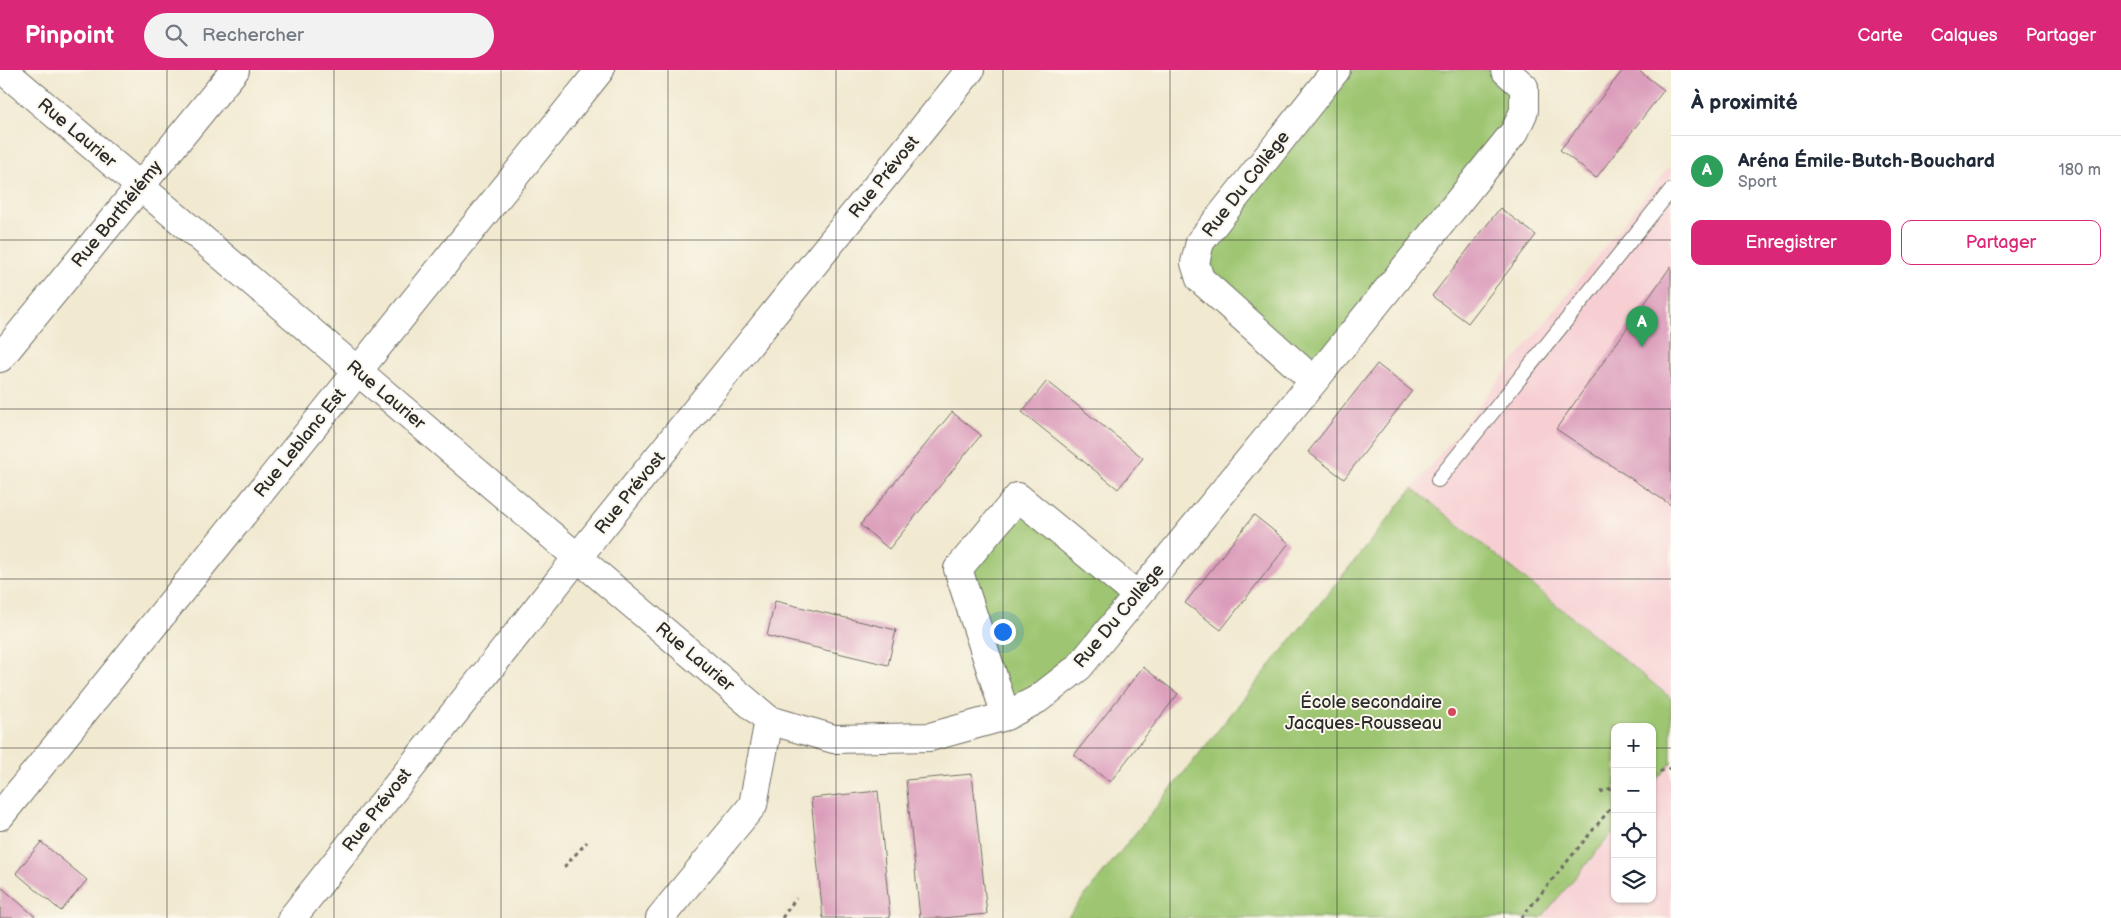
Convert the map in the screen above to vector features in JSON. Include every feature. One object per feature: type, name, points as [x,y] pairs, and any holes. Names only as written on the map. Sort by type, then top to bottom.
[{"type":"street","name":"Rue Laurier","points":[[3,70],[769,720]]},
{"type":"street","name":"Rue Barthélémy","points":[[0,358],[235,70]]},
{"type":"street","name":"Rue Leblanc Est","points":[[0,816],[600,70]]},
{"type":"street","name":"Rue Prévost","points":[[292,918],[577,558],[970,70]]},
{"type":"street","name":"Rue Du Collège","points":[[1314,381],[1200,279],[1195,263],[1200,242],[1336,70]]},
{"type":"street","name":"Rue Du Collège","points":[[769,720],[834,739],[930,737],[1006,716],[1038,699],[1079,667],[1314,381],[1515,131],[1524,111],[1524,87],[1505,70]]},
{"type":"street","points":[[1006,716],[958,569],[1018,497],[1137,595]]},
{"type":"street","points":[[660,918],[753,804],[769,720]]},
{"type":"lane","points":[[1438,480],[1671,190]]},
{"type":"path","points":[[1656,773],[1671,768]]},
{"type":"path","points":[[1600,792],[1611,788]]},
{"type":"path","points":[[1521,918],[1611,808]]},
{"type":"path","points":[[564,867],[587,842]]},
{"type":"path","points":[[782,918],[796,898]]},
{"type":"shaded area","name":"École secondaire Jacques-Rousseau","points":[[1671,164],[1671,918],[1067,918],[1413,488]]},
{"type":"green space","points":[[1336,70],[1505,70],[1524,111],[1314,381],[1200,279],[1200,242]]},
{"type":"green space","name":"École secondaire Jacques-Rousseau","points":[[1413,488],[1671,698],[1671,763],[1656,780],[1656,723],[1611,723],[1611,835],[1541,918],[1067,918]]},
{"type":"green space","points":[[1018,497],[1137,595],[1006,716],[958,569]]},
{"type":"building","points":[[1623,70],[1638,70],[1664,90],[1596,178],[1560,150]]},
{"type":"building","points":[[1500,208],[1536,235],[1468,323],[1432,296]]},
{"type":"building","points":[[1671,266],[1671,505],[1556,429]]},
{"type":"building","points":[[1377,364],[1412,391],[1344,479],[1308,452]]},
{"type":"building","points":[[1047,381],[1143,458],[1118,489],[1022,412]]},
{"type":"building","points":[[952,412],[981,435],[889,549],[860,525]]},
{"type":"building","points":[[1254,515],[1289,543],[1221,630],[1185,603]]},
{"type":"building","points":[[775,601],[896,630],[888,665],[767,636]]},
{"type":"building","points":[[1143,667],[1178,694],[1110,782],[1074,755]]},
{"type":"building","points":[[972,774],[987,914],[920,918],[906,780]]},
{"type":"building","points":[[878,791],[890,918],[823,918],[811,798]]},
{"type":"building","points":[[41,842],[87,880],[61,911],[16,873]]},
{"type":"building","points":[[1,887],[37,918],[0,918]]},
{"type":"place","name":"Aréna Émile-Butch-Bouchard","points":[[1642,347]]},
{"type":"place","name":"École secondaire Jacques-Rousseau","points":[[1452,712]]}]
